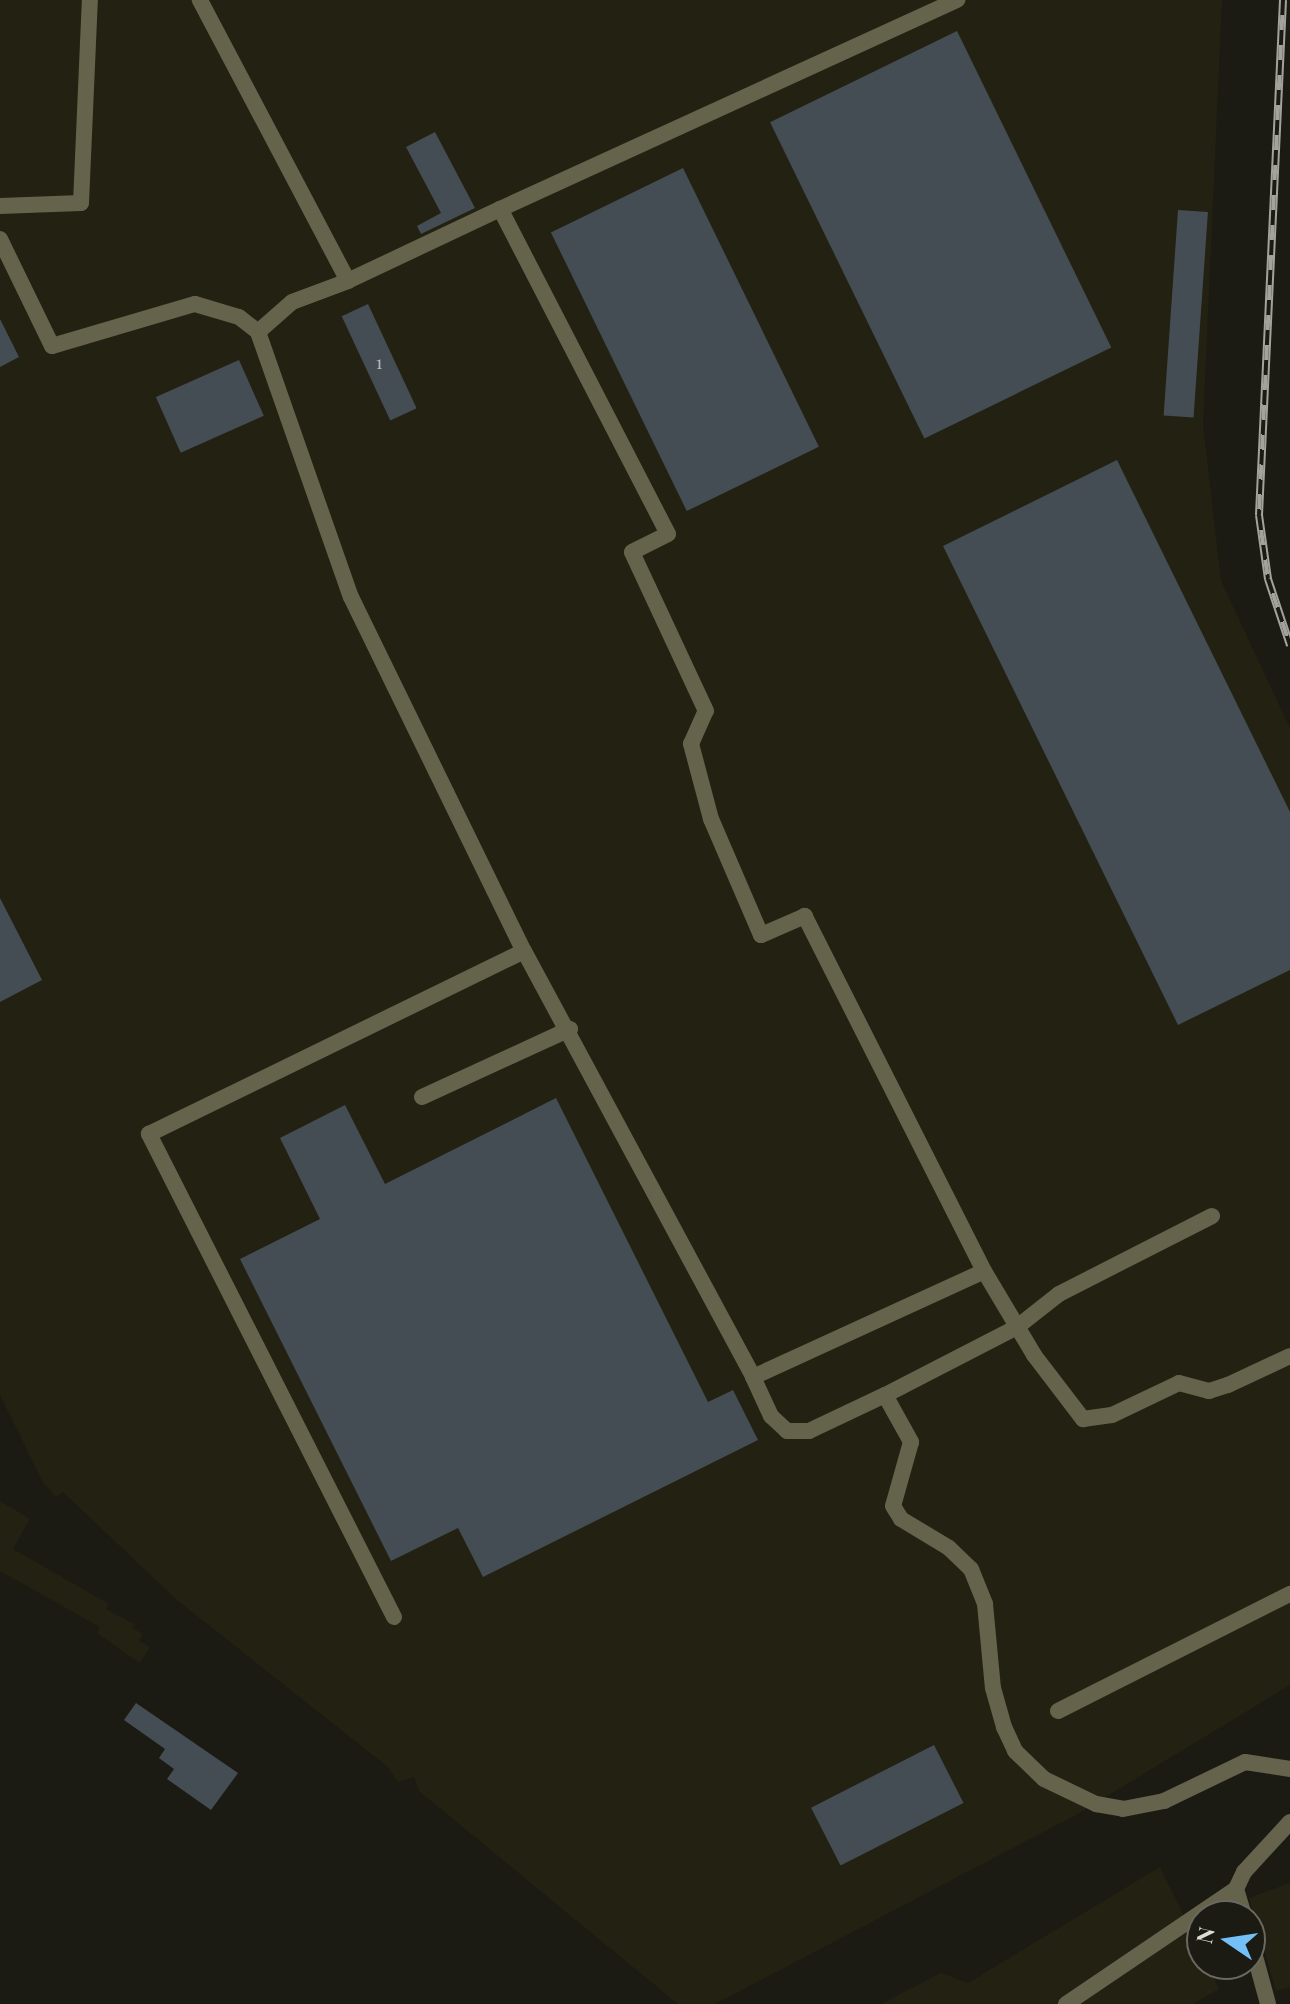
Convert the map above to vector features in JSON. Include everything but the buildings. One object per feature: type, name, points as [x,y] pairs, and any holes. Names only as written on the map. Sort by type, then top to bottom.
[{"type":"street","points":[[0,206],[81,203],[90,0]]},
{"type":"street","points":[[200,0],[348,281]]},
{"type":"street","points":[[258,332],[292,302],[348,281],[957,0]]},
{"type":"street","points":[[500,209],[668,534],[632,552],[706,711],[691,744],[711,819],[761,935],[805,916],[984,1271],[1017,1327],[1083,1419],[1112,1415],[1179,1383],[1209,1391],[1219,1388],[1290,1356]]},
{"type":"street","points":[[0,239],[52,346],[195,304],[239,317],[258,332],[351,597],[524,951],[570,1029],[771,1416],[787,1431],[809,1431],[885,1395],[1017,1327],[1059,1294],[1212,1216]]},
{"type":"street","points":[[394,1617],[149,1134],[524,951]]},
{"type":"street","points":[[422,1097],[570,1029]]},
{"type":"street","points":[[753,1377],[984,1271]]},
{"type":"street","points":[[885,1395],[911,1442],[893,1506],[901,1519],[949,1548],[971,1569],[985,1604],[993,1688],[1004,1727],[1028,1766],[1066,1791],[1123,1809],[1164,1801],[1245,1762],[1290,1769]]},
{"type":"street","points":[[1058,1711],[1290,1594]]},
{"type":"street","points":[[1066,2004],[1236,1889],[1244,1872],[1290,1822]]},
{"type":"street","points":[[1236,1889],[1239,1900]]},
{"type":"street","points":[[1261,1980],[1268,2004]]},
{"type":"shaded area","points":[[0,0],[1222,0],[1203,425],[1221,581],[1290,728],[1290,1685],[1074,1816],[715,2004],[678,2004],[419,1791],[414,1777],[398,1782],[388,1767],[177,1600],[63,1492],[56,1497],[44,1484],[0,1395]]},
{"type":"shaded area","points":[[0,1501],[30,1519],[13,1549],[109,1604],[106,1609],[134,1624],[132,1628],[143,1634],[139,1641],[150,1647],[140,1663],[97,1633],[100,1627],[0,1571]]},
{"type":"shaded area","points":[[1160,1867],[1186,1920],[1186,1980],[1215,1980],[1219,1989],[1193,2004],[881,2004],[941,1973],[968,1983]]},
{"type":"shaded area","points":[[1290,1883],[1290,1987],[1276,1991],[1266,1957],[1266,1900],[1249,1898]]},
{"type":"railway","points":[[1283,0],[1259,515],[1268,579],[1290,645]]}]
